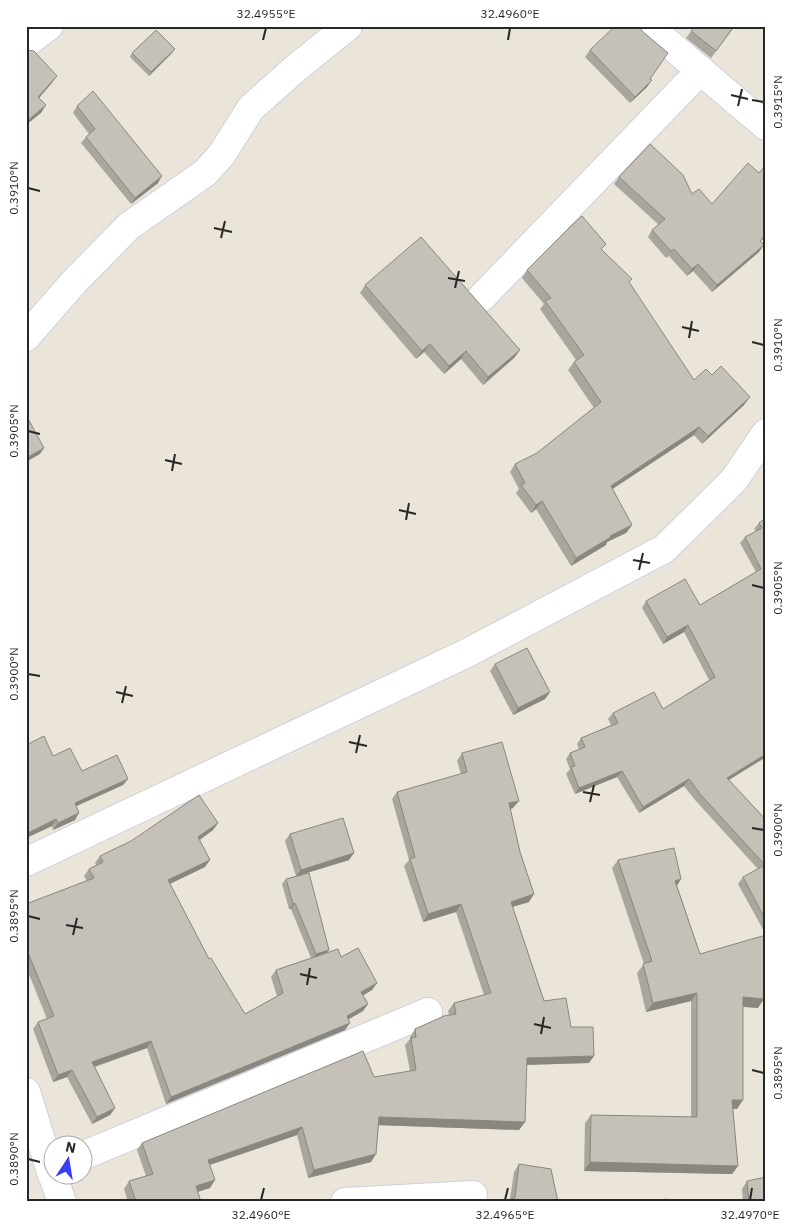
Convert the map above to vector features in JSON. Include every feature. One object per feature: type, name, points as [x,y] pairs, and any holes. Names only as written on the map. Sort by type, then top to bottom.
[{"type":"street","points":[[26,43],[49,26]]},
{"type":"street","points":[[26,336],[74,282],[129,226],[205,173],[222,154],[251,108],[348,26]]},
{"type":"street","points":[[648,26],[766,126]]},
{"type":"street","points":[[481,298],[701,70]]},
{"type":"street","points":[[26,862],[467,653],[664,549],[734,480],[766,433]]},
{"type":"street","points":[[92,1152],[428,1012]]},
{"type":"street","points":[[26,1092],[32,1136],[42,1154]]},
{"type":"street","points":[[57,1186],[62,1202]]},
{"type":"street","points":[[345,1202],[473,1195]]},
{"type":"building","points":[[615,26],[639,26],[642,31],[668,53],[650,79],[652,80],[635,97],[590,50]]},
{"type":"building","points":[[695,26],[734,26],[716,51],[691,31]]},
{"type":"building","points":[[156,30],[175,49],[151,72],[132,53]]},
{"type":"building","points":[[26,50],[34,51],[57,76],[38,97],[46,105],[26,122]]},
{"type":"building","points":[[93,91],[162,176],[135,198],[86,137],[95,129],[77,106]]},
{"type":"building","points":[[650,144],[683,175],[692,194],[699,189],[712,204],[748,163],[759,173],[766,165],[766,234],[760,241],[764,245],[717,285],[698,264],[692,269],[674,249],[671,251],[652,230],[665,219],[619,177]]},
{"type":"building","points":[[582,216],[606,244],[601,249],[632,279],[629,282],[694,380],[706,369],[712,375],[721,366],[750,397],[708,436],[699,427],[611,486],[632,525],[610,536],[576,558],[542,501],[536,505],[521,485],[525,483],[515,464],[537,453],[601,402],[574,362],[584,355],[545,301],[551,298],[527,270]]},
{"type":"building","points":[[421,237],[520,350],[488,377],[466,351],[449,366],[430,344],[422,351],[365,285]]},
{"type":"building","points":[[26,415],[44,448],[26,458]]},
{"type":"building","points":[[766,518],[766,754],[727,778],[766,820],[766,921],[743,877],[765,865],[700,794],[689,779],[643,807],[622,771],[579,788],[571,767],[575,766],[570,753],[585,747],[581,738],[618,723],[613,713],[654,692],[663,709],[715,677],[688,625],[667,637],[646,601],[685,579],[700,605],[761,569],[745,537],[762,528],[759,523]]},
{"type":"building","points":[[527,648],[550,692],[518,708],[495,664]]},
{"type":"building","points":[[44,736],[53,756],[70,748],[82,771],[117,755],[128,779],[75,803],[79,813],[58,823],[56,819],[26,834],[26,745]]},
{"type":"building","points":[[502,742],[519,801],[509,803],[520,852],[534,894],[511,902],[544,1001],[566,998],[571,1027],[593,1027],[594,1056],[527,1058],[525,1122],[379,1117],[376,1154],[314,1170],[302,1127],[208,1160],[215,1180],[196,1186],[201,1202],[136,1202],[129,1181],[153,1174],[142,1143],[363,1051],[374,1077],[416,1070],[411,1038],[416,1037],[415,1029],[444,1016],[456,1014],[454,1003],[491,993],[461,904],[428,914],[410,859],[415,857],[397,792],[467,772],[462,753]]},
{"type":"building","points":[[199,795],[218,823],[198,837],[210,860],[168,880],[209,959],[211,958],[245,1014],[283,993],[276,970],[338,949],[341,957],[358,948],[377,983],[361,992],[368,1004],[347,1016],[350,1023],[171,1097],[151,1041],[92,1062],[115,1108],[97,1117],[72,1070],[58,1075],[38,1022],[54,1016],[26,948],[26,904],[94,878],[89,869],[103,862],[100,856],[131,841]]},
{"type":"building","points":[[343,818],[354,853],[301,870],[290,834]]},
{"type":"building","points":[[674,848],[681,879],[675,881],[700,954],[766,935],[764,999],[743,997],[743,1100],[732,1100],[738,1166],[590,1162],[591,1115],[697,1117],[697,993],[653,1003],[643,964],[652,961],[618,860]]},
{"type":"building","points":[[309,873],[329,950],[316,954],[295,903],[293,904],[286,879]]},
{"type":"building","points":[[519,1164],[551,1169],[558,1202],[499,1202],[515,1198]]},
{"type":"building","points":[[766,1177],[766,1202],[749,1202],[747,1181]]},
{"type":"building","points":[[666,1199],[666,1202],[653,1202]]}]
